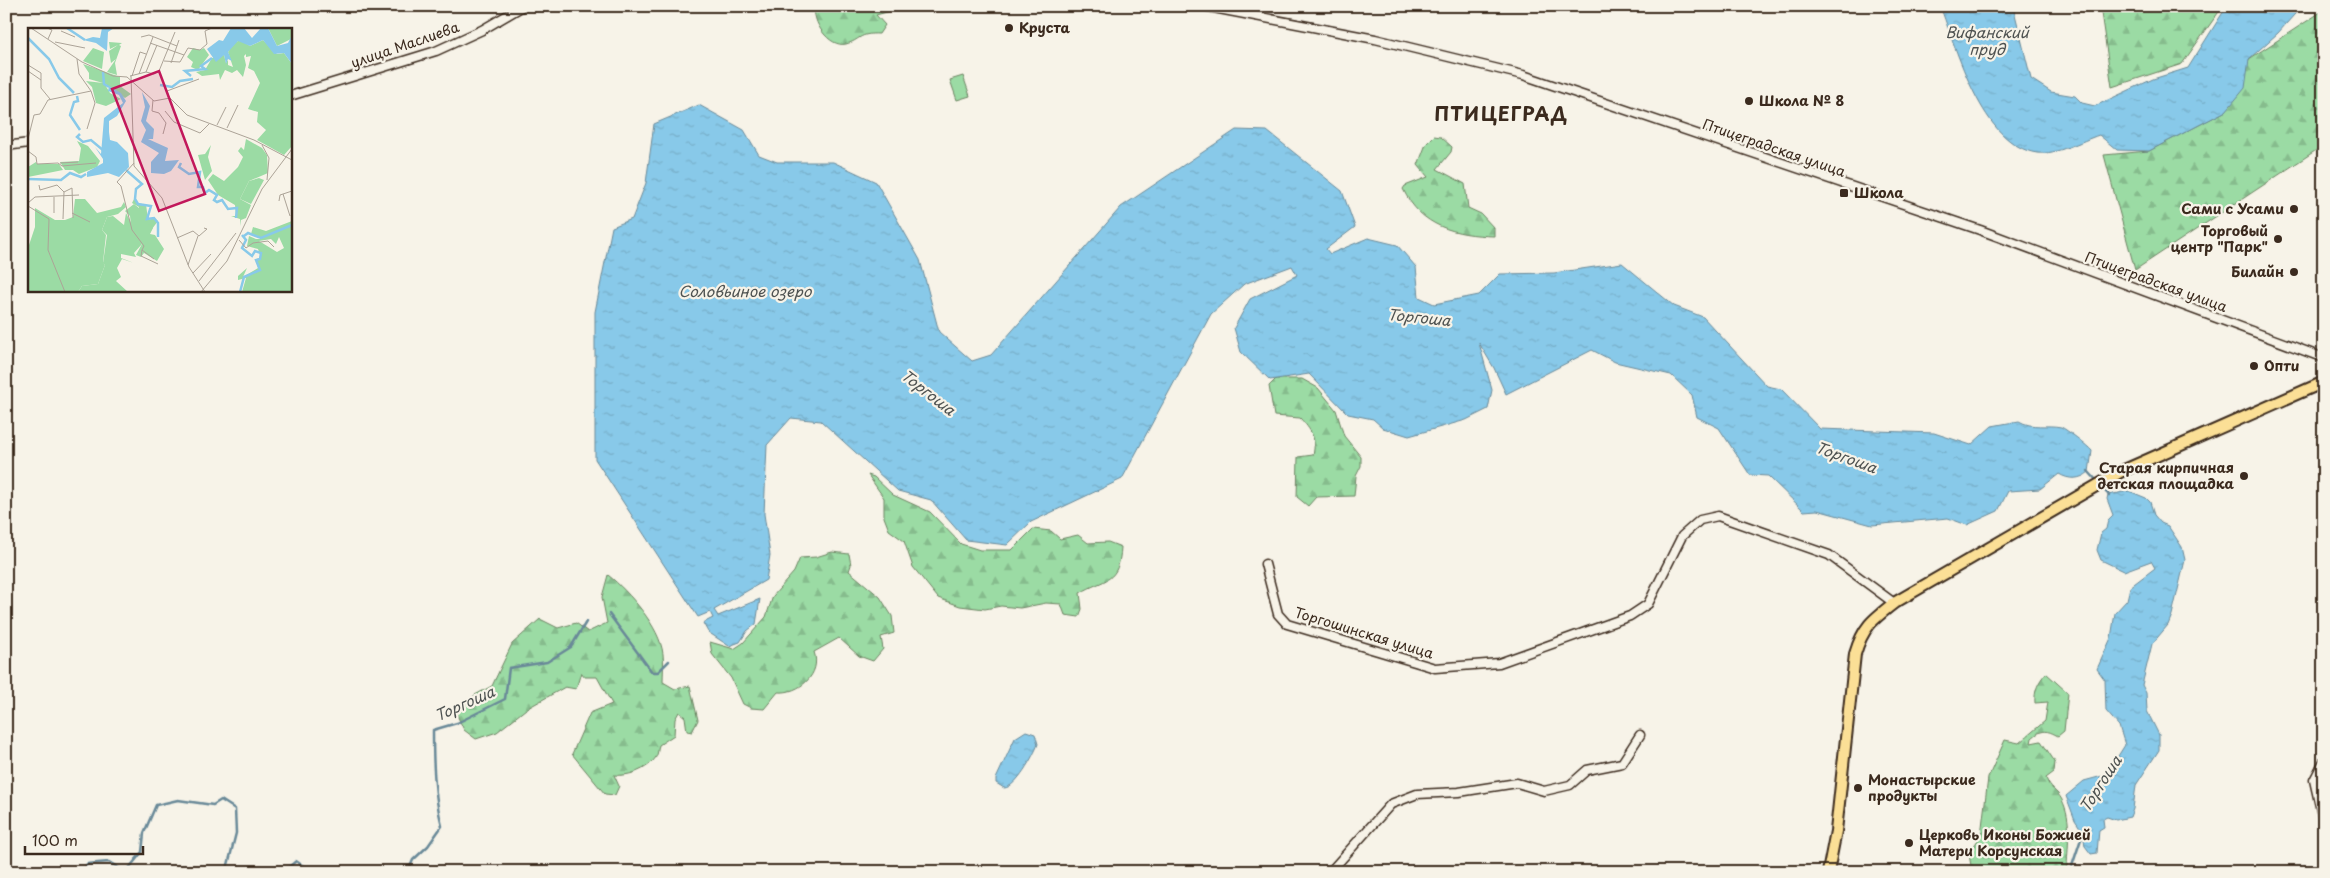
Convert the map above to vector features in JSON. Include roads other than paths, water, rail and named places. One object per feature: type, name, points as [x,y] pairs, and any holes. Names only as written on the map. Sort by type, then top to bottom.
[{"type":"main road","points":[[1828,872],[1836,831],[1855,654],[1862,632],[1868,623],[1894,603],[2122,471],[2324,382]]},
{"type":"street","name":"улица Маслиева","points":[[291,96],[436,51],[482,30],[523,6]]},
{"type":"street","name":"Птицеградская улица","points":[[1203,6],[1375,39],[1523,75],[1980,230],[2324,358]]},
{"type":"street","points":[[6,146],[28,143]]},
{"type":"street","name":"Торгошинская улица","points":[[1266,564],[1278,614],[1287,624],[1435,668],[1499,663],[1630,616],[1648,604],[1682,536],[1700,520],[1718,516],[1829,556],[1894,603]]},
{"type":"street","points":[[1330,872],[1391,804],[1417,794],[1459,792],[1517,784],[1544,791],[1570,785],[1587,770],[1622,763],[1640,735]]},
{"type":"street","points":[[2324,762],[2314,780],[2324,824]]},
{"type":"water","name":"Вифанский пруд","points":[[1940,6],[2013,6],[2031,79],[2051,92],[2075,96],[2082,103],[2095,106],[2153,79],[2188,68],[2227,6],[2302,6],[2278,33],[2249,59],[2245,88],[2226,111],[2149,151],[2117,150],[2099,135],[2061,150],[2037,153],[2018,146],[2001,133],[1987,115],[1974,93],[1964,70]]},
{"type":"water","name":"Соловьиное озеро","points":[[699,105],[744,130],[759,155],[777,162],[833,162],[876,182],[920,260],[939,332],[972,361],[991,355],[1121,207],[1236,130],[1267,131],[1342,191],[1355,227],[1326,249],[1330,254],[1368,238],[1397,245],[1416,267],[1419,297],[1434,304],[1479,295],[1500,274],[1554,273],[1622,263],[1674,306],[1703,317],[1767,386],[1781,389],[1820,429],[1934,433],[1971,445],[1992,426],[2019,421],[2034,426],[2056,426],[2067,431],[2092,451],[2089,472],[2082,477],[2074,478],[2059,474],[2040,489],[2008,491],[1998,511],[1967,525],[1948,518],[1872,525],[1817,510],[1804,511],[1768,476],[1750,475],[1719,428],[1697,417],[1692,395],[1671,375],[1615,362],[1592,350],[1506,394],[1494,368],[1479,343],[1492,390],[1488,409],[1466,420],[1409,436],[1383,428],[1373,419],[1348,414],[1309,374],[1270,380],[1241,352],[1234,328],[1250,299],[1297,275],[1292,266],[1244,284],[1211,314],[1122,479],[1031,522],[1007,545],[966,540],[931,500],[898,491],[821,421],[791,418],[767,445],[764,514],[770,555],[766,580],[714,610],[718,616],[760,599],[756,624],[747,631],[740,642],[729,646],[708,632],[703,623],[713,618],[710,612],[698,617],[595,459],[595,312],[612,227],[632,219],[646,183],[654,124]]},
{"type":"water","points":[[2129,491],[2146,498],[2150,502],[2154,515],[2161,523],[2168,526],[2182,547],[2185,560],[2172,615],[2168,625],[2152,644],[2142,685],[2146,693],[2147,711],[2159,735],[2159,750],[2136,785],[2130,817],[2116,820],[2107,817],[2103,819],[2104,827],[2099,830],[2097,853],[2091,854],[2085,846],[2083,832],[2075,820],[2066,796],[2084,781],[2106,775],[2125,745],[2119,726],[2106,711],[2105,680],[2097,669],[2111,638],[2115,613],[2127,600],[2130,587],[2155,568],[2151,561],[2124,571],[2101,560],[2097,550],[2101,533],[2106,529],[2108,520],[2113,515],[2107,499],[2108,495]]},
{"type":"water","points":[[1026,731],[1035,734],[1038,744],[1029,763],[1019,777],[1009,787],[1004,788],[996,783],[996,779],[1015,738]]},
{"type":"waterway","name":"Торгоша","points":[[2088,471],[2098,482]]},
{"type":"waterway","name":"Торгоша","points":[[2101,487],[2109,495]]},
{"type":"waterway","name":"Торгоша","points":[[609,614],[652,672],[658,672],[669,661]]},
{"type":"waterway","name":"Торгоша","points":[[408,872],[413,860],[428,846],[442,826],[434,779],[433,730],[457,723],[505,699],[509,668],[547,662],[571,647],[586,622]]},
{"type":"waterway","name":"Торгоша","points":[[126,872],[142,852],[144,833],[156,805],[178,800],[213,805],[221,800],[235,809],[236,833],[227,869],[229,872]]},
{"type":"waterway","name":"Торгоша","points":[[2070,872],[2084,830]]},
{"type":"waterway","name":"Торгоша","points":[[283,872],[296,861],[312,872]]},
{"type":"waterway","name":"Торгоша","points":[[83,872],[87,864],[109,862],[125,872]]},
{"type":"place","name":"Круста","points":[[1009,28]]},
{"type":"place","name":"Школа № 8","points":[[1749,101]]},
{"type":"place","name":"Школа","points":[[1844,193]]},
{"type":"place","name":"Сами с Усами","points":[[2294,209]]},
{"type":"place","name":"Торговый центр \"Парк\"","points":[[2278,239]]},
{"type":"place","name":"Билайн","points":[[2294,272]]},
{"type":"place","name":"Опти","points":[[2254,366]]},
{"type":"place","name":"Старая кирпичная детская площадка","points":[[2244,476]]},
{"type":"place","name":"Монастырские продукты","points":[[1858,788]]},
{"type":"place","name":"Церковь Иконы Божией Матери Корсунская","points":[[1909,843]]},
{"type":"district","name":"ПТИЦЕГРАД","points":[[1501,114]]}]
